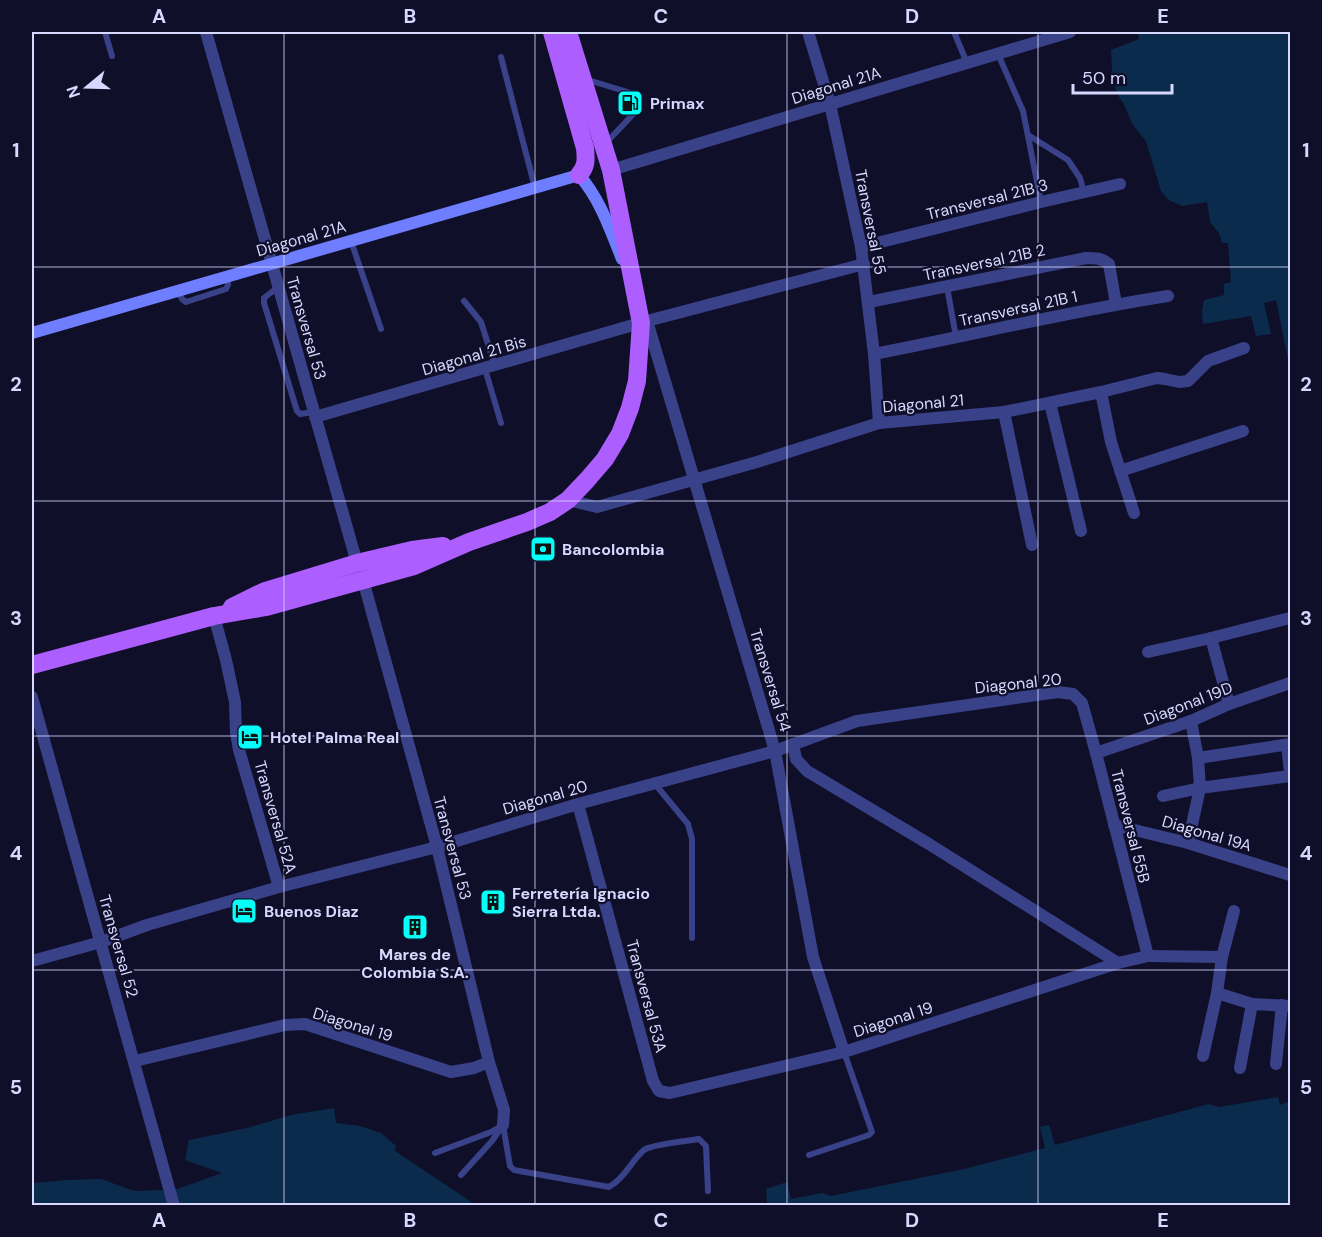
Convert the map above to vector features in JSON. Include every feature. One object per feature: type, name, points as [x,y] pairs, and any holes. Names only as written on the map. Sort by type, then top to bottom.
[{"type":"main road","points":[[552,32],[585,148],[586,163],[579,175]]},
{"type":"main road","points":[[32,665],[214,616],[265,591],[360,572],[412,550],[469,542],[550,512],[567,500],[605,459],[620,434],[630,408],[637,381],[644,322],[636,294],[611,170],[568,32]]},
{"type":"street","name":"Transversal 53","points":[[206,32],[437,847],[489,1062],[504,1110],[503,1125]]},
{"type":"street","name":"Transversal 55","points":[[808,32],[830,104],[861,247],[869,302],[879,423]]},
{"type":"street","name":"Diagonal 21A","points":[[611,170],[1070,32]]},
{"type":"street","name":"Diagonal 21A","points":[[32,333],[579,175]]},
{"type":"street","points":[[579,175],[603,210],[636,294]]},
{"type":"street","name":"Transversal 21B 3","points":[[861,247],[1120,184]]},
{"type":"street","name":"Transversal 21B 2","points":[[869,302],[1086,258],[1098,258],[1109,264],[1116,304]]},
{"type":"street","points":[[644,322],[864,264]]},
{"type":"street","name":"Transversal 21B 1","points":[[874,354],[956,339],[1116,304],[1168,296]]},
{"type":"street","name":"Diagonal 21 Bis","points":[[315,414],[490,367],[644,322]]},
{"type":"street","name":"Transversal 54","points":[[644,322],[694,479],[775,751],[813,957],[844,1052]]},
{"type":"street","name":"Diagonal 21","points":[[567,500],[597,507],[757,462],[879,423],[1004,412],[1157,378],[1179,382],[1188,381],[1208,361],[1244,348]]},
{"type":"street","points":[[1101,392],[1111,442],[1134,513]]},
{"type":"street","points":[[1050,403],[1081,531]]},
{"type":"street","points":[[1004,412],[1032,545]]},
{"type":"street","points":[[1120,471],[1243,432]]},
{"type":"street","name":"Transversal 52A","points":[[214,616],[235,702],[238,750],[279,887]]},
{"type":"street","points":[[1148,652],[1290,618]]},
{"type":"street","points":[[1211,638],[1229,705]]},
{"type":"street","name":"Diagonal 19D","points":[[1096,753],[1191,721],[1290,683]]},
{"type":"street","name":"Diagonal 20","points":[[32,961],[279,887],[437,847],[578,804],[775,751],[857,721],[1058,692],[1073,694]]},
{"type":"street","name":"Transversal 55B","points":[[1073,694],[1082,703],[1148,956]]},
{"type":"street","name":"Transversal 52","points":[[32,697],[174,1206]]},
{"type":"street","points":[[1188,843],[1200,788],[1198,759],[1191,721]]},
{"type":"street","points":[[793,744],[796,759],[807,771],[929,844],[1118,963]]},
{"type":"street","points":[[1163,796],[1290,774],[1288,745],[1198,759]]},
{"type":"street","name":"Transversal 53A","points":[[578,804],[653,1081],[659,1091]]},
{"type":"street","name":"Diagonal 19A","points":[[1114,825],[1188,843],[1290,875]]},
{"type":"street","points":[[1203,1056],[1217,993],[1222,957],[1234,911]]},
{"type":"street","points":[[1148,956],[1222,957]]},
{"type":"street","name":"Diagonal 19","points":[[659,1091],[670,1093],[844,1052],[1118,963],[1148,956]]},
{"type":"street","points":[[1217,993],[1252,1004],[1286,1006],[1276,1064]]},
{"type":"street","points":[[1240,1068],[1252,1004]]},
{"type":"street","name":"Diagonal 19","points":[[135,1061],[285,1025],[305,1024],[451,1072],[474,1068],[489,1062]]},
{"type":"lane","points":[[105,32],[112,56]]},
{"type":"lane","points":[[954,32],[967,63]]},
{"type":"lane","points":[[998,53],[1023,111],[1041,202]]},
{"type":"lane","points":[[501,57],[536,188]]},
{"type":"lane","points":[[582,78],[634,94]]},
{"type":"lane","points":[[603,147],[638,109]]},
{"type":"lane","points":[[1029,135],[1068,160],[1080,178],[1084,192]]},
{"type":"lane","points":[[351,241],[381,329]]},
{"type":"lane","points":[[278,287],[264,298],[264,303],[297,411],[300,414],[315,414]]},
{"type":"lane","points":[[947,287],[956,339]]},
{"type":"lane","points":[[464,301],[481,322],[501,423]]},
{"type":"lane","points":[[655,783],[687,824],[692,839],[692,938]]},
{"type":"lane","points":[[809,1155],[869,1136],[872,1132],[844,1052]]},
{"type":"lane","points":[[435,1153],[491,1132],[503,1125]]},
{"type":"lane","points":[[461,1174],[492,1141],[503,1125]]},
{"type":"lane","points":[[503,1125],[510,1166],[514,1170],[609,1187],[617,1182],[645,1149],[699,1139],[706,1146],[708,1191]]},
{"type":"water","points":[[1138,32],[1290,32],[1290,369],[1276,300],[1264,303],[1271,334],[1256,336],[1251,316],[1203,324],[1204,300],[1224,295],[1224,284],[1231,282],[1228,243],[1222,243],[1219,233],[1210,222],[1207,202],[1182,206],[1169,200],[1161,191],[1146,141],[1133,125],[1120,99],[1110,75],[1112,71],[1111,50],[1139,39]]},
{"type":"water","points":[[1278,1097],[1280,1105],[1290,1101],[1290,1205],[755,1205],[767,1203],[766,1189],[787,1182],[791,1199],[822,1193],[831,1196],[964,1169],[1045,1148],[1040,1127],[1049,1125],[1055,1145],[1209,1104],[1219,1107]]},
{"type":"water","points":[[334,1108],[336,1123],[360,1126],[381,1133],[396,1146],[395,1151],[473,1205],[32,1205],[32,1180],[34,1183],[101,1179],[134,1191],[169,1192],[222,1173],[185,1160],[189,1140],[247,1128],[291,1115]]},
{"type":"place","name":"Primax","points":[[630,103]]},
{"type":"place","name":"Bancolombia","points":[[543,549]]},
{"type":"place","name":"Hotel Palma Real","points":[[250,737]]},
{"type":"place","name":"Ferretería Ignacio Sierra Ltda.","points":[[493,902]]},
{"type":"place","name":"Buenos Diaz","points":[[244,911]]},
{"type":"place","name":"Mares de Colombia S.A.","points":[[415,927]]}]
